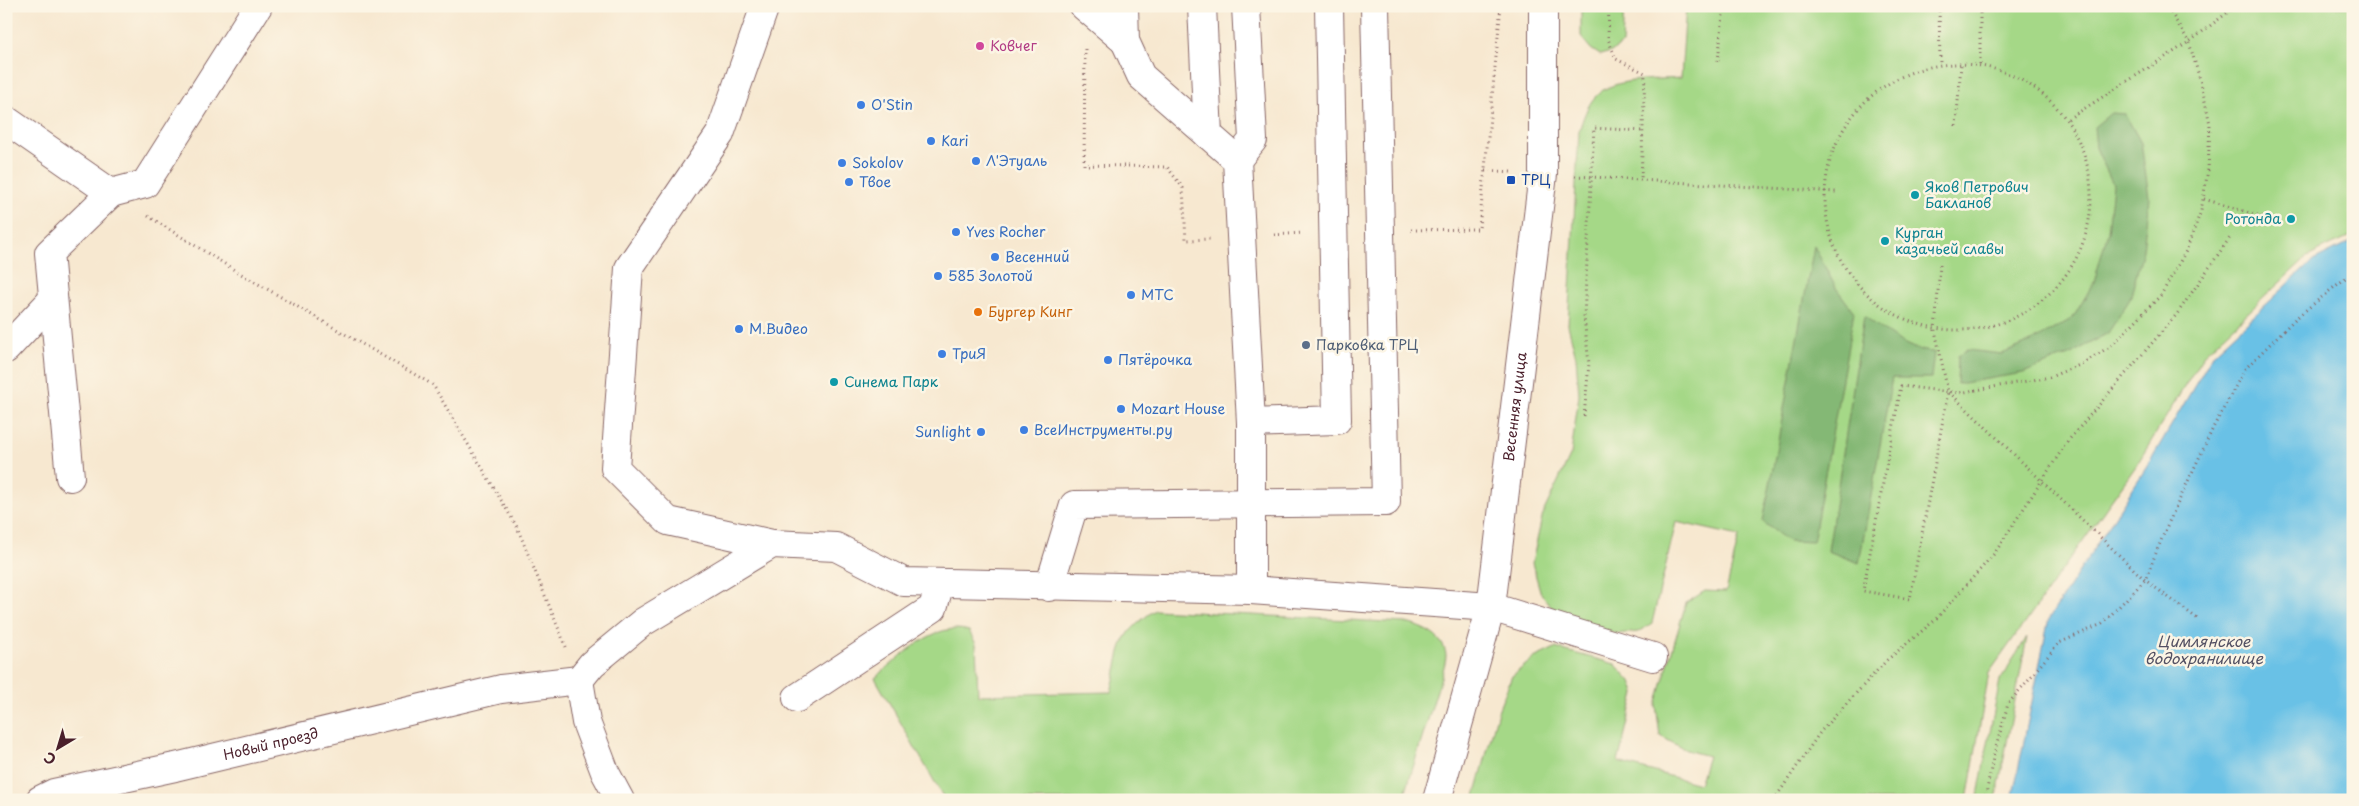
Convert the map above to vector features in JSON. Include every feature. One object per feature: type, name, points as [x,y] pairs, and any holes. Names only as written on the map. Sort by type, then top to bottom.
[{"type":"street","points":[[70,477],[49,252],[111,193],[145,184],[258,6]]},
{"type":"street","points":[[765,6],[720,134],[629,268],[615,468],[668,521],[772,544],[836,547],[904,582],[1049,587],[1251,590],[1491,607],[1653,657]]},
{"type":"street","points":[[1124,6],[1125,40],[1141,76],[1237,160]]},
{"type":"street","points":[[1202,6],[1208,134]]},
{"type":"street","points":[[1246,6],[1252,140],[1237,160],[1251,423],[1251,590]]},
{"type":"street","points":[[1251,423],[1337,420],[1329,6]]},
{"type":"street","points":[[1049,587],[1074,505],[1386,502],[1374,6]]},
{"type":"street","name":"Весенняя улица","points":[[1437,800],[1491,607],[1543,174],[1543,6]]},
{"type":"street","points":[[1084,7],[1125,40]]},
{"type":"street","points":[[6,120],[111,193]]},
{"type":"street","points":[[6,349],[53,300]]},
{"type":"street","points":[[717,532],[730,543],[733,556],[721,576]]},
{"type":"street","points":[[620,800],[605,772],[586,722],[579,680],[592,664],[643,622],[772,544]]},
{"type":"street","points":[[797,698],[933,608],[940,583]]},
{"type":"street","name":"Новый проезд","points":[[40,800],[54,792],[175,767],[501,689],[579,680]]},
{"type":"path","points":[[1609,6],[1608,39],[1616,59],[1645,73],[1641,180]]},
{"type":"path","points":[[1718,61],[1724,6]]},
{"type":"path","points":[[1939,6],[1940,65]]},
{"type":"path","points":[[1980,6],[1980,64]]},
{"type":"path","points":[[1940,265],[1935,330],[1948,392],[1910,599],[1863,591],[1901,386],[1948,392],[1959,393],[2050,377],[2082,364],[2112,346],[2161,295],[2186,252],[2202,211],[2208,170],[2210,124],[2202,83],[2189,42],[2168,6]]},
{"type":"path","points":[[2068,119],[2189,42],[2236,6]]},
{"type":"path","points":[[1084,7],[1084,165]]},
{"type":"path","points":[[1956,126],[1961,64]]},
{"type":"path","points":[[1980,64],[2029,83],[2068,119],[2089,167],[2091,220],[2072,269],[2036,307],[1988,328],[1935,330],[1886,310],[1848,274],[1826,226],[1824,174],[1844,124],[1880,87],[1940,65],[1980,64]]},
{"type":"path","points":[[1584,416],[1589,364],[1584,317],[1594,128],[1643,130]]},
{"type":"path","points":[[1485,170],[1836,192]]},
{"type":"path","points":[[111,193],[236,271],[432,385],[517,527],[579,680]]},
{"type":"path","points":[[2204,199],[2270,219]]},
{"type":"path","points":[[1774,800],[1821,731],[1887,660],[1934,620],[1994,554],[2067,442],[2177,314],[2231,236]]},
{"type":"path","points":[[1985,800],[1993,758],[2008,704],[2059,643],[2102,624],[2145,580],[2167,526],[2206,442],[2245,369],[2296,318],[2353,272]]},
{"type":"path","points":[[1948,392],[2145,580],[2198,619]]},
{"type":"green space","points":[[1581,6],[1624,6],[1622,44],[1611,52],[1600,55],[1591,49],[1581,37]]},
{"type":"green space","points":[[1686,6],[2353,6],[2353,235],[2307,257],[2205,353],[2136,466],[1989,673],[1967,800],[1474,800],[1498,711],[1512,676],[1534,658],[1555,648],[1615,664],[1631,681],[1635,693],[1618,762],[1699,784],[1708,756],[1686,750],[1660,736],[1656,705],[1686,603],[1705,591],[1726,592],[1739,536],[1676,522],[1652,623],[1639,632],[1615,634],[1556,613],[1541,594],[1532,563],[1543,513],[1571,454],[1579,395],[1576,357],[1568,325],[1579,131],[1590,104],[1596,96],[1613,85],[1624,82],[1681,78]]},
{"type":"green space","points":[[2111,113],[2125,114],[2141,143],[2149,197],[2143,250],[2130,299],[2108,333],[2071,354],[2023,373],[1957,384],[1958,356],[1967,350],[2002,354],[2035,340],[2073,318],[2094,282],[2108,232],[2113,184],[2096,148],[2094,127]]},
{"type":"green space","points":[[1814,246],[1836,288],[1854,312],[1813,542],[1788,541],[1763,522]]},
{"type":"green space","points":[[1864,316],[1888,334],[1906,344],[1924,351],[1934,352],[1931,378],[1892,378],[1859,563],[1828,551]]},
{"type":"green space","points":[[1155,610],[1406,623],[1431,633],[1444,648],[1446,659],[1403,800],[945,800],[875,678],[918,643],[943,631],[956,629],[969,631],[976,644],[978,695],[1111,692],[1119,655],[1126,637],[1142,620]]},
{"type":"green space","points":[[2027,637],[1996,800],[1977,800],[2000,680]]},
{"type":"water","name":"Цимлянское водохранилище","points":[[2353,241],[2353,800],[2012,800],[2049,618],[2146,468],[2214,353],[2313,261]]},
{"type":"place","name":"Ковчег","points":[[980,46]]},
{"type":"place","name":"O'Stin","points":[[861,105]]},
{"type":"place","name":"Kari","points":[[931,141]]},
{"type":"place","name":"Л'Этуаль","points":[[976,161]]},
{"type":"place","name":"Sokolov","points":[[842,163]]},
{"type":"place","name":"ТРЦ","points":[[1511,180]]},
{"type":"place","name":"Твое","points":[[849,182]]},
{"type":"place","name":"Яков Петрович Бакланов","points":[[1915,195]]},
{"type":"place","name":"Ротонда","points":[[2291,219]]},
{"type":"place","name":"Yves Rocher","points":[[956,232]]},
{"type":"place","name":"Курган казачьей славы","points":[[1885,241]]},
{"type":"place","name":"Весенний","points":[[995,257]]},
{"type":"place","name":"585 Золотой","points":[[938,276]]},
{"type":"place","name":"МТС","points":[[1131,295]]},
{"type":"place","name":"Бургер Кинг","points":[[978,312]]},
{"type":"place","name":"М.Видео","points":[[739,329]]},
{"type":"place","name":"Парковка ТРЦ","points":[[1306,345]]},
{"type":"place","name":"ТриЯ","points":[[942,354]]},
{"type":"place","name":"Пятёрочка","points":[[1108,360]]},
{"type":"place","name":"Синема Парк","points":[[834,382]]},
{"type":"place","name":"Mozart House","points":[[1121,409]]},
{"type":"place","name":"ВсеИнструменты.ру","points":[[1024,430]]},
{"type":"place","name":"Sunlight","points":[[981,432]]}]
